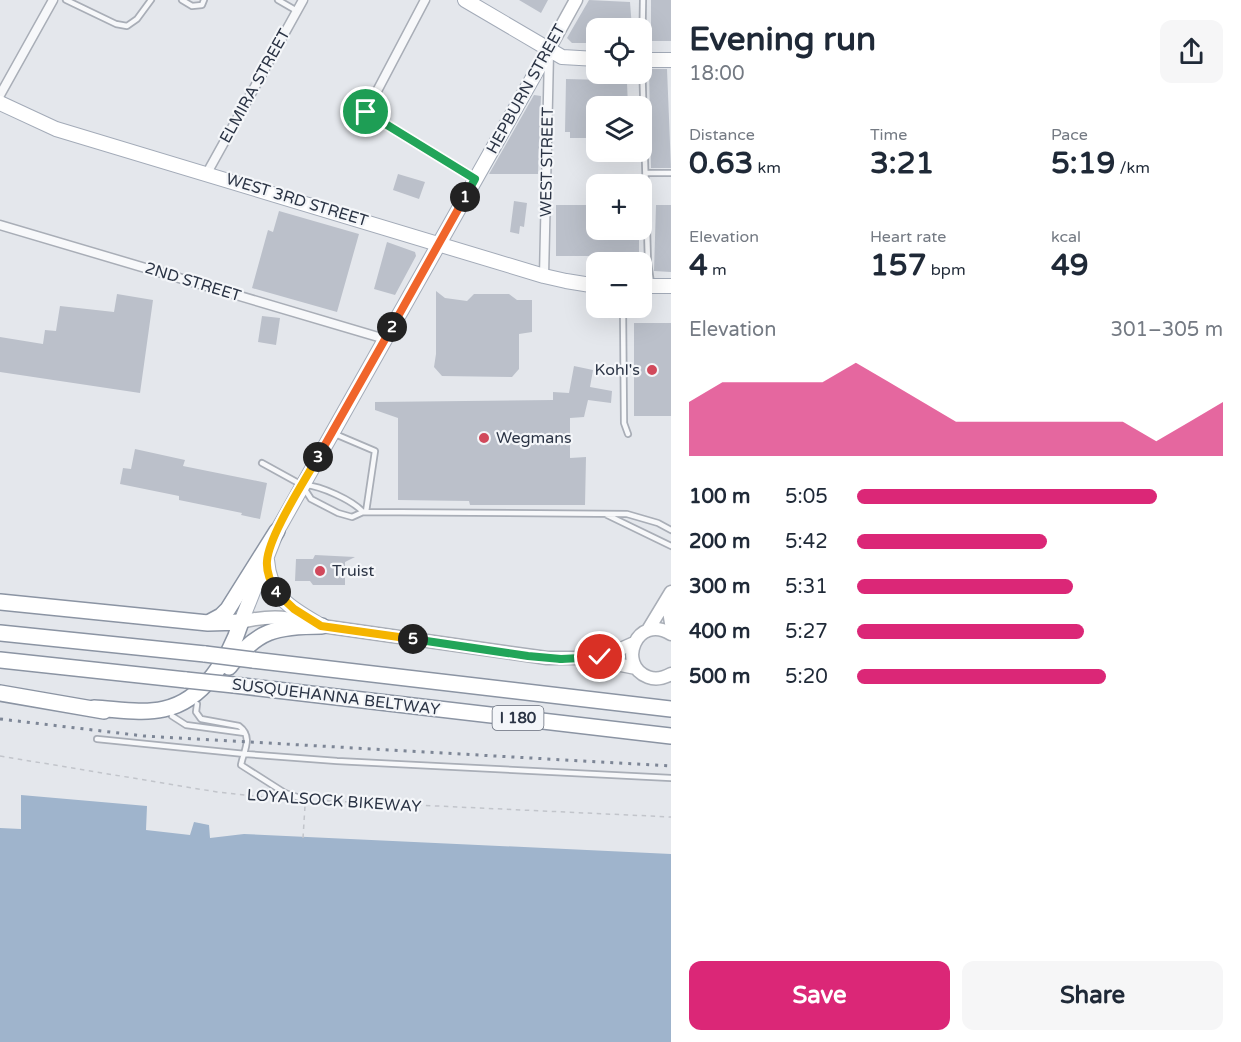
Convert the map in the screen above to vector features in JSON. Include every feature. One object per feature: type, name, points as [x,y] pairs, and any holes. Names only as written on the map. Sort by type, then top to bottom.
[{"type":"highway","points":[[208,623],[228,609],[277,531]]},
{"type":"highway","points":[[0,602],[208,623],[241,622],[228,654],[204,685],[185,702],[154,711],[94,708]]},
{"type":"highway","points":[[0,693],[94,708],[138,719],[155,720],[172,716],[197,704],[211,691],[244,648],[257,637],[280,627],[321,626]]},
{"type":"highway","name":"SUSQUEHANNA BELTWAY","points":[[0,633],[671,707]]},
{"type":"highway","name":"SUSQUEHANNA BELTWAY","points":[[0,660],[671,736]]},
{"type":"main road","points":[[465,0],[562,57],[586,58]]},
{"type":"main road","name":"HEPBURN STREET","points":[[241,622],[277,531],[576,0]]},
{"type":"main road","points":[[652,60],[671,60]]},
{"type":"main road","name":"WEST 3RD STREET","points":[[0,103],[56,129],[544,276],[586,284]]},
{"type":"main road","points":[[652,286],[671,286]]},
{"type":"main road","points":[[267,560],[270,578],[282,599],[321,626]]},
{"type":"main road","points":[[671,592],[669,611],[671,623]]},
{"type":"main road","points":[[648,630],[671,592]]},
{"type":"main road","points":[[241,622],[264,617],[280,617],[321,626],[528,656],[614,662],[636,668],[650,678],[659,679],[671,674]]},
{"type":"main road","points":[[583,659],[600,657],[634,643],[642,633],[648,630],[660,629],[671,634]]},
{"type":"main road","points":[[634,643],[632,657],[636,668]]},
{"type":"street","points":[[0,95],[53,0]]},
{"type":"street","name":"ELMIRA STREET","points":[[207,173],[303,0]]},
{"type":"street","points":[[425,0],[366,112],[475,179]]},
{"type":"street","name":"WEST STREET","points":[[544,276],[549,50]]},
{"type":"street","name":"2ND STREET","points":[[0,225],[385,339]]},
{"type":"lane","points":[[66,0],[116,24],[127,26],[137,20],[151,0]]},
{"type":"lane","points":[[182,0],[194,6],[202,4],[204,0]]},
{"type":"lane","points":[[278,0],[297,11]]},
{"type":"lane","points":[[643,0],[643,18]]},
{"type":"lane","points":[[643,84],[646,252]]},
{"type":"lane","points":[[646,173],[671,173]]},
{"type":"lane","points":[[623,318],[624,423],[628,434]]},
{"type":"lane","points":[[332,433],[375,451],[364,512]]},
{"type":"lane","points":[[262,463],[302,485],[318,486],[339,498],[354,502],[364,512]]},
{"type":"lane","points":[[302,485],[311,499],[352,517],[364,512],[627,514],[658,523],[671,530]]},
{"type":"lane","points":[[598,513],[619,520],[671,546]]},
{"type":"lane","points":[[197,704],[196,712],[201,719],[239,726],[245,733],[245,754],[241,765],[285,793],[303,800]]},
{"type":"lane","points":[[172,716],[186,725],[245,733]]},
{"type":"lane","points":[[97,739],[245,754],[671,778]]},
{"type":"path","name":"LOYALSOCK BIKEWAY","points":[[0,756],[252,796],[671,817]]},
{"type":"path","points":[[303,800],[303,838]]},
{"type":"water","points":[[21,795],[147,806],[146,830],[190,835],[194,822],[209,825],[210,838],[244,834],[671,854],[671,1042],[0,1042],[0,828],[21,829]]},
{"type":"building","points":[[519,0],[548,0],[541,13]]},
{"type":"building","points":[[589,0],[630,2],[631,18],[586,18],[586,43],[572,43],[567,38]]},
{"type":"building","points":[[651,0],[671,0],[671,41],[652,41]]},
{"type":"building","points":[[652,69],[667,69],[671,168],[651,168],[652,96],[650,96]]},
{"type":"building","points":[[566,79],[586,80],[586,84],[627,84],[628,96],[586,96],[586,138],[570,138],[570,132],[565,132]]},
{"type":"building","points":[[534,95],[541,96],[538,174],[489,174]]},
{"type":"building","points":[[398,174],[425,182],[419,199],[393,190]]},
{"type":"building","points":[[514,201],[527,203],[524,227],[520,226],[519,234],[510,232]]},
{"type":"building","points":[[556,205],[586,205],[586,240],[639,240],[639,252],[586,252],[586,256],[556,256]]},
{"type":"building","points":[[656,205],[671,205],[671,272],[654,271]]},
{"type":"building","points":[[279,211],[359,234],[337,312],[252,288],[268,230],[273,232]]},
{"type":"building","points":[[387,242],[415,252],[416,256],[395,295],[374,289]]},
{"type":"building","points":[[436,291],[445,298],[467,301],[474,294],[509,294],[517,300],[532,300],[532,332],[519,334],[519,369],[512,377],[442,376],[434,367]]},
{"type":"building","points":[[117,294],[153,300],[140,393],[0,372],[0,337],[43,344],[45,330],[56,331],[60,306],[114,312]]},
{"type":"building","points":[[262,316],[280,318],[276,345],[258,342]]},
{"type":"building","name":"Kohl's","points":[[634,323],[671,323],[671,416],[634,416]]},
{"type":"building","name":"Wegmans","points":[[574,366],[593,370],[590,387],[612,391],[611,403],[588,400],[584,417],[570,418],[570,458],[586,457],[585,505],[470,505],[469,501],[398,500],[398,418],[375,410],[375,402],[553,400],[553,392],[569,393]]},
{"type":"building","points":[[135,449],[185,460],[183,466],[267,483],[260,519],[179,500],[179,496],[120,484],[123,468],[131,469]]},
{"type":"building","name":"Truist","points":[[315,555],[355,557],[345,562],[345,585],[313,585],[310,581],[295,581],[296,559],[313,559]]},
{"type":"railway","points":[[0,719],[144,736],[671,766]]},
{"type":"place","name":"Kohl's","points":[[652,370]]},
{"type":"place","name":"Wegmans","points":[[484,438]]},
{"type":"place","name":"Truist","points":[[320,571]]},
{"type":"route","points":[[366,112],[475,179],[277,531],[267,560],[273,586],[287,604],[321,626],[528,656],[565,659],[600,657]]}]
